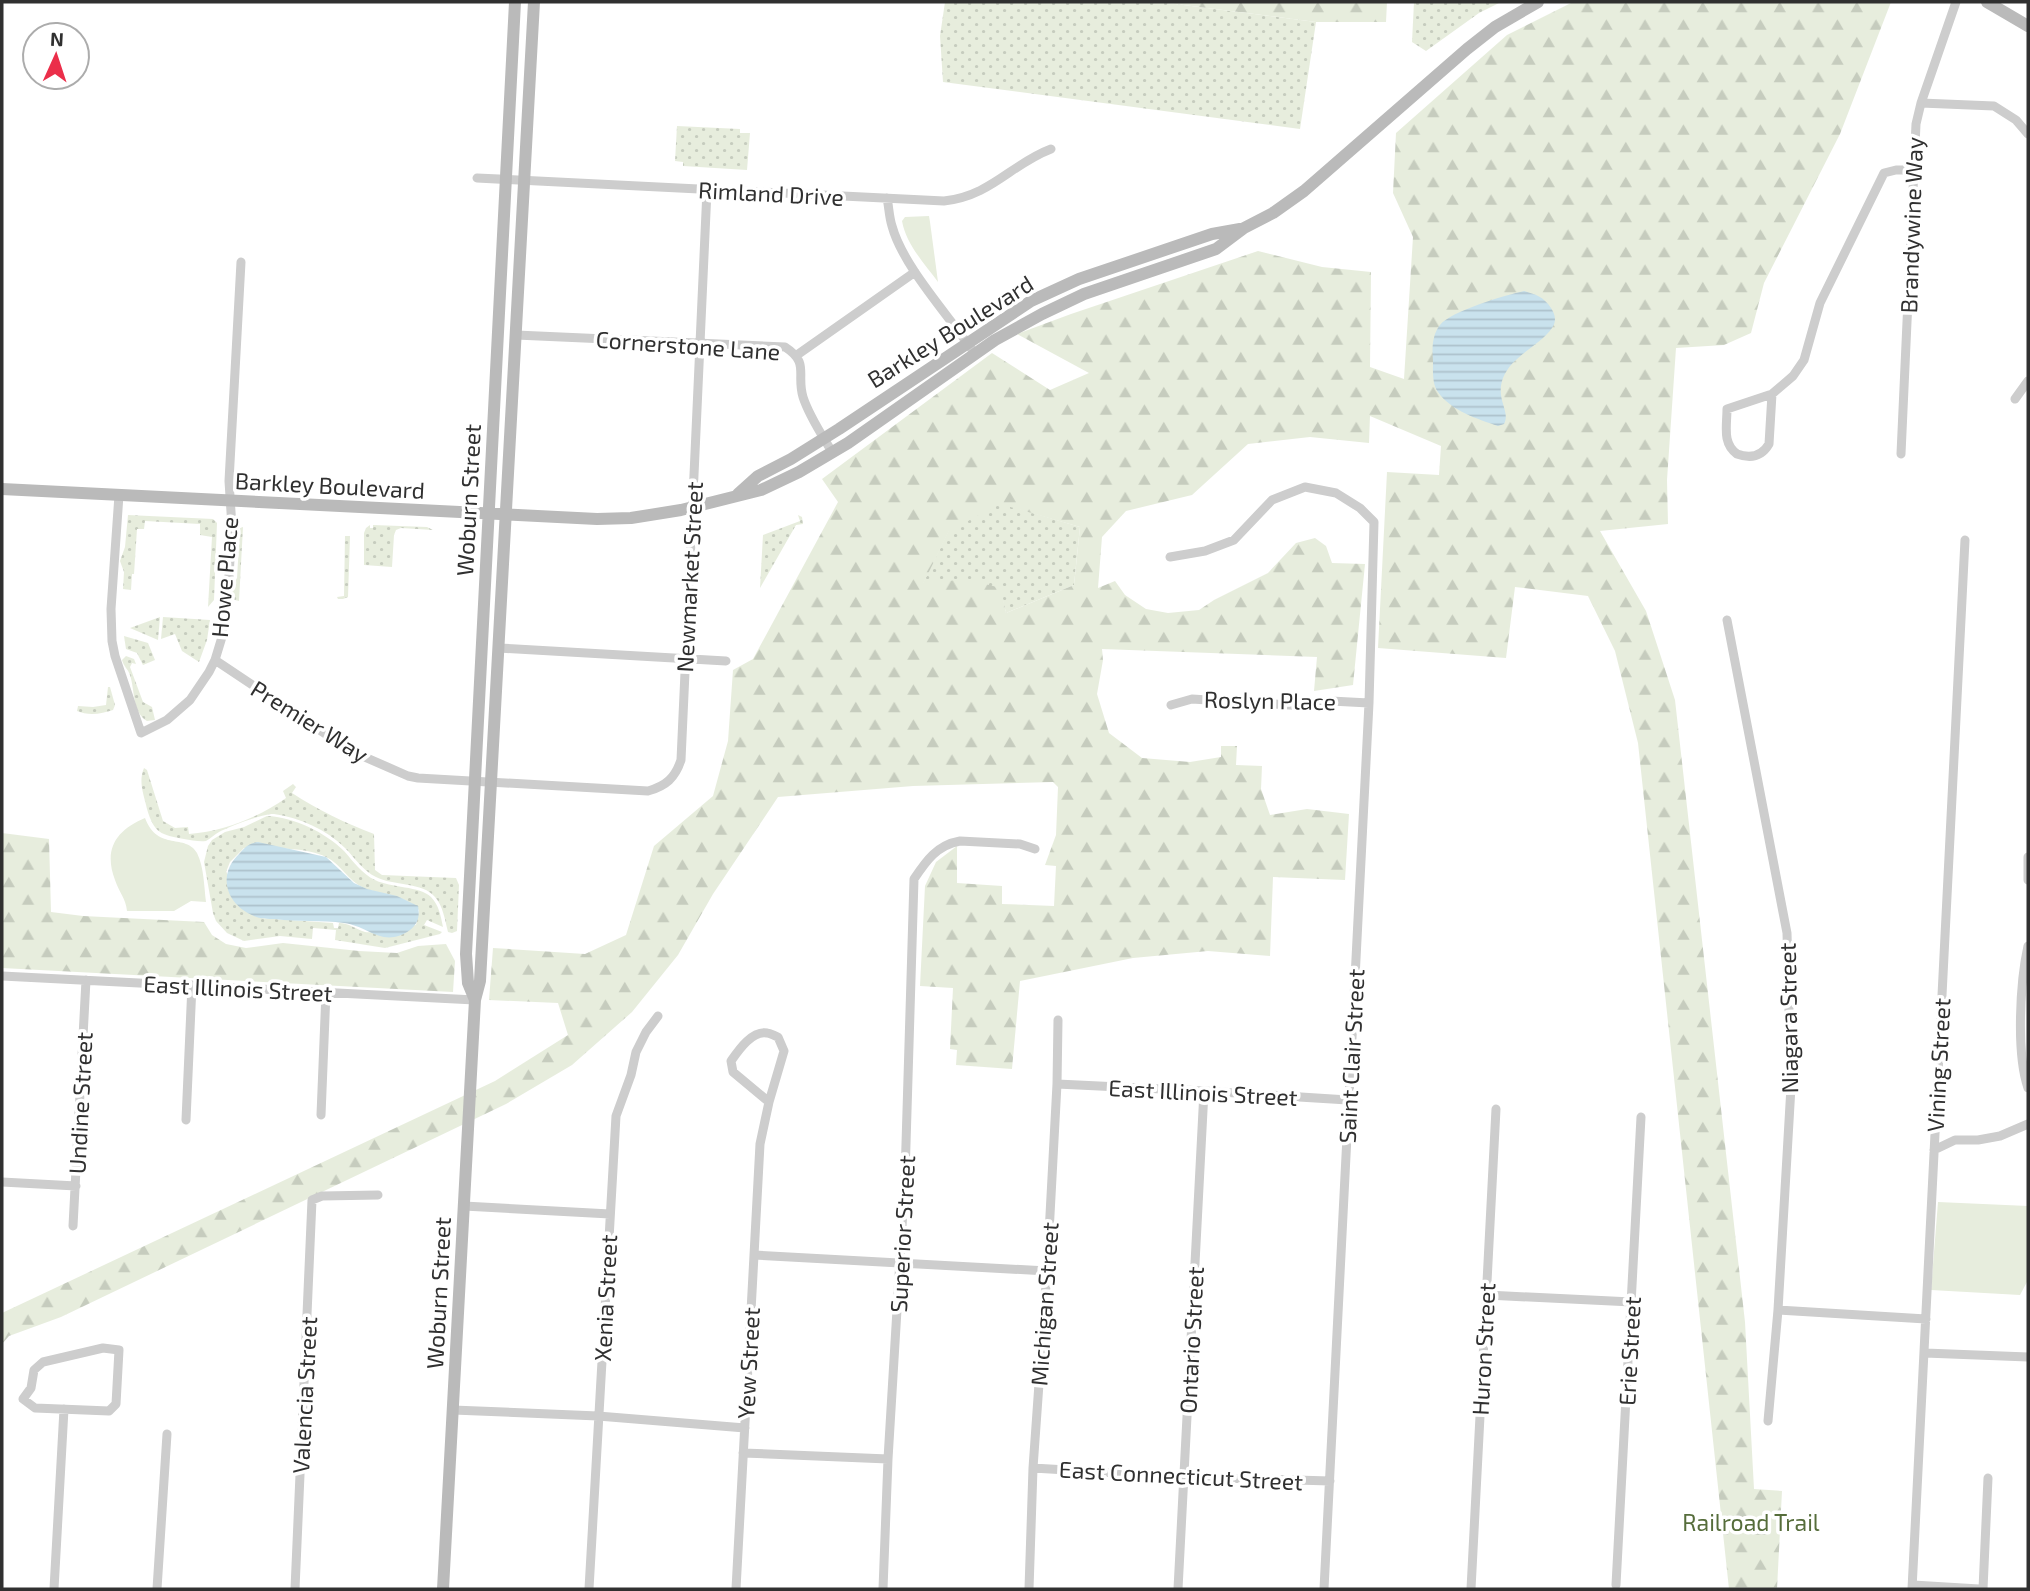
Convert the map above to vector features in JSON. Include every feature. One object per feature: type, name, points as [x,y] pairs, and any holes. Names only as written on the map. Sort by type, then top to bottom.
[{"type":"main road","name":"Woburn Street","points":[[475,1000],[468,983],[466,954],[515,2]]},
{"type":"main road","name":"Woburn Street","points":[[443,1589],[475,1000],[480,981],[534,2]]},
{"type":"main road","name":"Barkley Boulevard","points":[[2,489],[597,520],[692,507],[761,490],[832,452],[995,340],[1042,314],[1084,294],[1216,249],[1244,228],[1273,213],[1304,191],[1467,49],[1495,27],[1538,2]]},
{"type":"main road","points":[[1987,2],[2028,26]]},
{"type":"main road","name":"Barkley Boulevard","points":[[738,494],[758,476],[824,438],[1031,301],[1079,279],[1212,234],[1244,228]]},
{"type":"street","name":"Brandywine Way","points":[[1901,454],[1916,124],[1956,2]]},
{"type":"street","points":[[1921,103],[1994,106],[2016,120],[2028,134]]},
{"type":"street","name":"Rimland Drive","points":[[477,178],[944,201],[960,200],[978,193],[1051,149]]},
{"type":"street","points":[[1772,394],[1769,444],[1765,450],[1754,456],[1737,454],[1726,438],[1727,409],[1772,394],[1793,376],[1804,360],[1820,303],[1884,173],[1914,170]]},
{"type":"street","name":"Newmarket Street","points":[[491,782],[648,790],[658,788],[677,773],[681,760],[707,190]]},
{"type":"street","points":[[887,198],[894,232],[915,272],[975,354]]},
{"type":"street","name":"Howe Place","points":[[119,495],[111,609],[112,641],[141,733],[167,720],[202,684],[215,660],[223,628],[232,527],[230,454],[241,262]]},
{"type":"street","points":[[797,355],[915,272]]},
{"type":"street","name":"Cornerstone Lane","points":[[516,335],[785,347],[797,355],[801,366],[803,397],[832,452]]},
{"type":"street","points":[[2015,399],[2028,381]]},
{"type":"street","name":"Saint Clair Street","points":[[1170,557],[1205,551],[1234,540],[1272,500],[1305,487],[1336,493],[1360,508],[1374,522],[1369,703],[1324,1589]]},
{"type":"street","name":"Vining Street","points":[[1913,1587],[1965,540]]},
{"type":"street","name":"Niagara Street","points":[[1727,620],[1787,933],[1791,1087],[1778,1310],[1768,1421]]},
{"type":"street","points":[[499,648],[726,661]]},
{"type":"street","name":"Premier Way","points":[[215,660],[370,761],[418,778],[491,782]]},
{"type":"street","name":"Roslyn Place","points":[[1171,705],[1192,699],[1305,706],[1331,701],[1369,703]]},
{"type":"street","name":"Superior Street","points":[[883,1589],[888,1459],[901,1263],[914,879],[928,859],[950,842],[1020,844],[1035,849]]},
{"type":"street","points":[[2028,857],[2028,880]]},
{"type":"street","points":[[2028,946],[2020,1050],[2028,1088]]},
{"type":"street","name":"East Illinois Street","points":[[2,976],[475,1000]]},
{"type":"street","name":"Undine Street","points":[[74,1226],[86,980]]},
{"type":"street","points":[[186,1120],[192,985]]},
{"type":"street","points":[[321,1115],[327,992]]},
{"type":"street","name":"Xenia Street","points":[[589,1589],[616,1116],[636,1052],[658,1016]]},
{"type":"street","name":"Michigan Street","points":[[1029,1589],[1033,1468],[1057,1084],[1058,1020]]},
{"type":"street","points":[[765,1032],[778,1037],[784,1051],[769,1102],[733,1072],[731,1061],[740,1048],[757,1034],[765,1032]]},
{"type":"street","name":"East Illinois Street","points":[[1057,1084],[1348,1100]]},
{"type":"street","name":"Ontario Street","points":[[1178,1589],[1205,1091]]},
{"type":"street","name":"Yew Street","points":[[736,1589],[761,1137],[769,1102]]},
{"type":"street","name":"Huron Street","points":[[1471,1589],[1496,1109]]},
{"type":"street","name":"Erie Street","points":[[1616,1585],[1641,1117]]},
{"type":"street","points":[[1934,1150],[1955,1140],[2000,1136],[2028,1124]]},
{"type":"street","points":[[2,1182],[75,1186]]},
{"type":"street","name":"Valencia Street","points":[[295,1589],[312,1200],[322,1196],[378,1195]]},
{"type":"street","points":[[464,1206],[610,1214]]},
{"type":"street","points":[[754,1255],[1047,1270]]},
{"type":"street","points":[[1487,1295],[1632,1302]]},
{"type":"street","points":[[1778,1310],[1926,1319]]},
{"type":"street","points":[[103,1348],[119,1350],[116,1404],[109,1411],[64,1409],[35,1408],[23,1399],[31,1388],[34,1370],[43,1362],[103,1348]]},
{"type":"street","points":[[1925,1353],[2028,1357]]},
{"type":"street","points":[[54,1589],[64,1409]]},
{"type":"street","points":[[453,1410],[598,1416],[745,1428]]},
{"type":"street","points":[[157,1589],[167,1434]]},
{"type":"street","points":[[744,1453],[888,1459]]},
{"type":"street","name":"East Connecticut Street","points":[[1033,1468],[1184,1477],[1330,1481]]},
{"type":"street","points":[[1913,1587],[1981,1589],[1988,1478]]},
{"type":"green space","points":[[945,2],[1160,2],[1316,22],[1300,129],[943,82],[940,36]]},
{"type":"green space","points":[[1160,2],[1387,2],[1386,22],[1316,22]]},
{"type":"green space","points":[[1414,2],[1501,2],[1479,13],[1426,51],[1412,42]]},
{"type":"green space","name":"Railroad Trail","points":[[1573,2],[1891,2],[1840,134],[1764,283],[1751,333],[1724,345],[1676,348],[1667,480],[1668,524],[1600,531],[1646,611],[1675,700],[1745,1322],[1754,1489],[1782,1491],[1777,1589],[1729,1589],[1638,743],[1615,651],[1588,596],[1515,587],[1506,658],[1378,648],[1387,472],[1439,475],[1441,446],[1370,416],[1369,443],[1310,437],[1248,444],[1192,495],[1126,511],[1102,537],[1098,588],[1115,581],[1125,595],[1146,609],[1168,613],[1199,610],[1268,573],[1296,543],[1315,538],[1326,546],[1332,563],[1365,564],[1353,685],[1314,691],[1317,657],[1102,649],[1103,660],[1097,694],[1109,733],[1142,758],[1190,762],[1221,757],[1221,746],[1237,746],[1236,765],[1262,766],[1261,789],[1270,815],[1307,809],[1349,814],[1345,880],[1273,877],[1270,956],[1208,951],[1133,958],[1020,981],[1012,1069],[956,1065],[957,1050],[950,1049],[953,988],[920,986],[925,886],[936,862],[957,846],[957,883],[1002,886],[1002,904],[1054,906],[1056,866],[1045,865],[1056,835],[1058,787],[1053,782],[913,786],[778,797],[713,894],[678,955],[632,1012],[572,1065],[506,1104],[61,1317],[9,1336],[2,1344],[2,1313],[495,1081],[568,1035],[558,1003],[489,1000],[493,948],[585,954],[626,935],[654,846],[713,796],[728,741],[733,670],[753,659],[838,502],[822,479],[992,353],[1050,390],[1089,373],[1017,334],[1258,251],[1322,267],[1371,272],[1370,367],[1404,379],[1413,237],[1393,193],[1396,133],[1507,35]],"holes":[[[1000,504],[1080,527],[1074,585],[1006,613],[1001,588],[965,579],[923,584],[949,531]]]},
{"type":"green space","points":[[677,126],[740,129],[740,133],[750,133],[747,170],[683,166],[683,162],[675,161]]},
{"type":"green space","points":[[929,216],[938,282],[911,245],[902,221],[905,217]]},
{"type":"green space","points":[[1000,503],[1080,527],[1074,585],[1006,613],[1000,588],[922,585],[949,530]]},
{"type":"green space","points":[[128,515],[213,519],[217,523],[214,600],[208,607],[212,537],[200,535],[200,524],[145,521],[144,529],[137,529],[131,590],[123,589],[124,572],[120,561],[125,547]]},
{"type":"green space","points":[[798,515],[802,517],[803,524],[796,525],[760,588],[763,535],[800,521]]},
{"type":"green space","points":[[370,525],[370,528],[373,528],[373,525],[427,527],[433,530],[396,530],[392,567],[364,565],[364,533]]},
{"type":"green space","points":[[243,527],[239,601],[231,597],[232,586],[237,578],[240,528]]},
{"type":"green space","points":[[345,536],[350,536],[348,597],[338,599],[337,597],[344,596]]},
{"type":"green space","points":[[160,617],[158,640],[130,628]]},
{"type":"green space","points":[[163,617],[210,620],[207,640],[199,662],[182,651],[175,634],[161,639]]},
{"type":"green space","points":[[124,636],[148,643],[155,660],[143,665],[137,653],[126,649]]},
{"type":"green space","points":[[126,656],[134,659],[136,664],[132,663],[130,667],[143,702],[152,707],[155,720],[147,721],[139,712],[130,675],[122,660]]},
{"type":"green space","points":[[108,687],[115,705],[113,710],[95,714],[77,711],[78,706],[106,705]]},
{"type":"green space","points":[[144,768],[147,770],[163,821],[175,828],[188,827],[189,834],[228,827],[264,812],[286,798],[283,791],[293,784],[296,787],[292,793],[332,816],[374,834],[375,870],[382,875],[456,878],[459,885],[457,931],[448,932],[440,905],[430,892],[376,877],[363,868],[330,835],[293,818],[274,814],[263,816],[217,833],[206,841],[184,839],[160,832],[152,823],[143,794]]},
{"type":"green space","points":[[267,816],[287,819],[318,832],[336,844],[370,877],[382,883],[420,891],[431,897],[438,907],[443,927],[427,920],[424,925],[442,932],[385,948],[335,940],[336,930],[313,928],[312,939],[280,936],[244,941],[227,933],[216,921],[213,913],[204,862],[212,840],[225,832]],"holes":[[[244,848],[297,850],[326,857],[358,885],[399,898],[419,910],[416,925],[365,932],[343,923],[334,928],[333,923],[260,918],[226,872],[230,862]]]},
{"type":"green space","points":[[145,818],[157,835],[186,844],[197,853],[206,902],[191,901],[174,911],[127,911],[112,869],[112,849],[120,834]]},
{"type":"green space","points":[[2,833],[49,839],[51,912],[204,922],[212,935],[226,944],[246,948],[283,943],[397,953],[418,946],[446,944],[455,961],[453,992],[2,968]]},
{"type":"green space","points":[[1938,1202],[2028,1206],[2028,1280],[2020,1295],[1931,1290]]},
{"type":"water","points":[[1524,291],[1545,301],[1554,313],[1555,323],[1541,340],[1507,370],[1501,386],[1506,419],[1504,424],[1498,426],[1457,409],[1443,399],[1433,377],[1434,338],[1440,325],[1455,314]]},
{"type":"water","points":[[258,842],[326,857],[354,883],[397,896],[418,906],[417,922],[410,930],[400,935],[384,937],[344,923],[267,919],[244,911],[231,896],[228,870],[246,847]]}]
